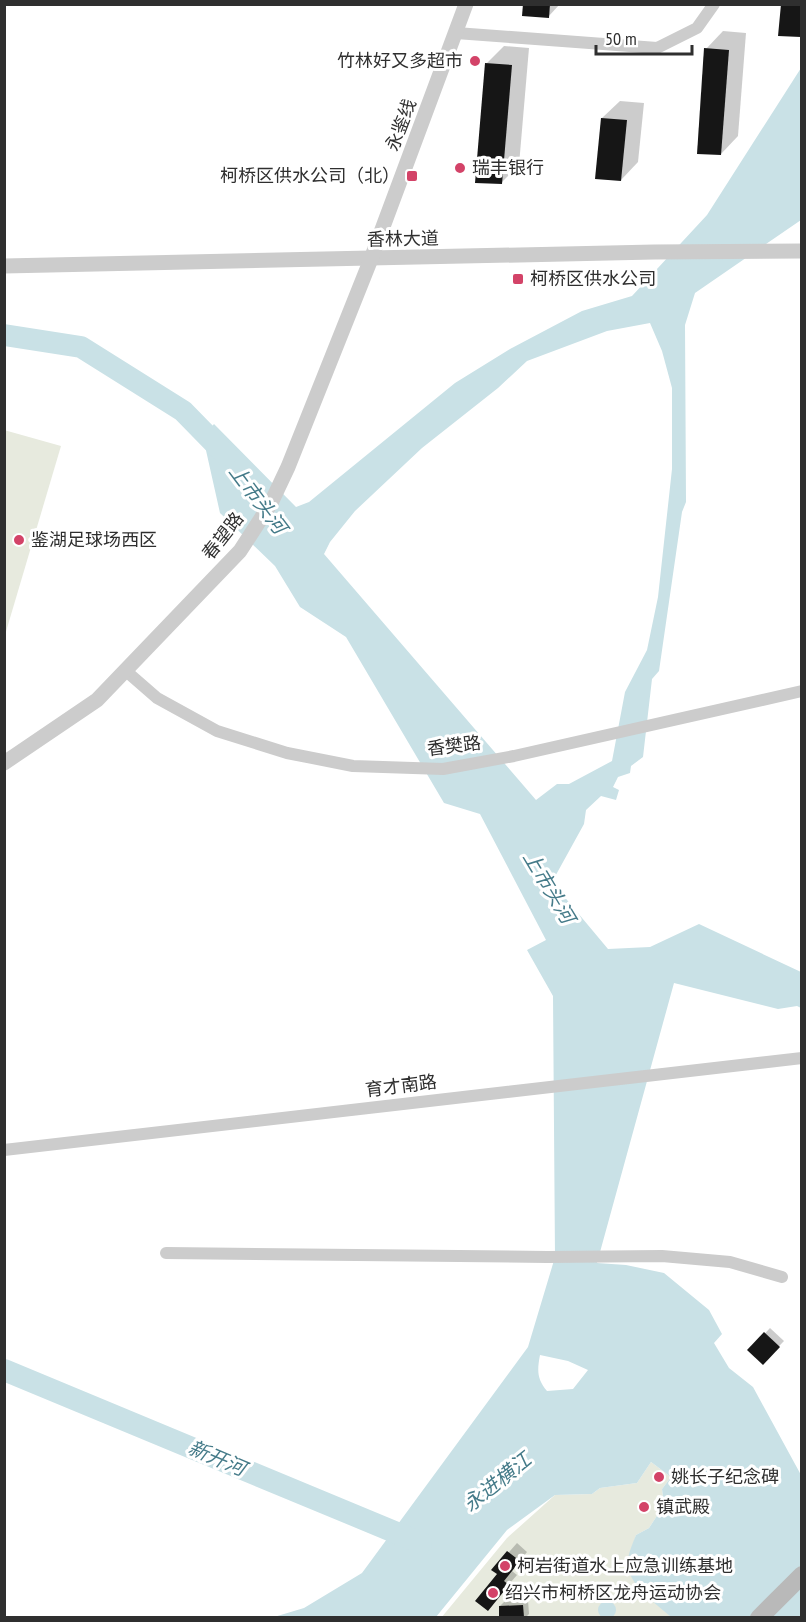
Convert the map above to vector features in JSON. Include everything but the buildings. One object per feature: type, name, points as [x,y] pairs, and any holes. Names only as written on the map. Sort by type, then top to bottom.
[{"type":"main road","points":[[759,1617],[801,1575]]},
{"type":"street","name":"永鉴线","points":[[371,259],[466,4]]},
{"type":"street","points":[[456,33],[657,48],[697,28],[714,4]]},
{"type":"street","name":"香林大道","points":[[4,266],[801,251]]},
{"type":"street","name":"春望路","points":[[4,762],[97,700],[240,551],[271,503],[288,467],[371,259]]},
{"type":"street","name":"香樊路","points":[[126,671],[157,698],[217,731],[287,753],[353,766],[443,769],[514,756],[801,691]]},
{"type":"street","name":"育才南路","points":[[4,1150],[672,1071],[801,1058]]},
{"type":"street","points":[[166,1253],[662,1256],[730,1262],[782,1276]]},
{"type":"shaded area","name":"鉴湖足球场西区","points":[[4,430],[61,446],[5,635],[4,635]]},
{"type":"shaded area","points":[[651,1462],[671,1477],[662,1489],[664,1505],[649,1528],[636,1535],[628,1560],[637,1585],[671,1617],[441,1618],[507,1538],[555,1495],[592,1494],[600,1488],[637,1483]]},
{"type":"water","name":"永进横江","points":[[801,68],[801,220],[695,293],[685,325],[686,502],[682,512],[659,671],[652,679],[643,757],[631,766],[630,773],[618,777],[613,787],[619,790],[616,800],[601,796],[586,810],[584,824],[552,882],[608,949],[650,947],[699,924],[801,972],[801,1008],[797,1006],[778,1009],[674,983],[597,1263],[626,1265],[664,1273],[709,1310],[722,1334],[714,1343],[729,1368],[753,1387],[801,1475],[801,1617],[671,1617],[643,1593],[629,1570],[629,1555],[636,1535],[649,1528],[664,1505],[662,1489],[671,1477],[651,1462],[637,1483],[600,1488],[592,1494],[555,1495],[507,1530],[436,1617],[274,1617],[304,1608],[362,1573],[528,1347],[555,1257],[553,996],[527,950],[546,940],[480,814],[444,803],[346,637],[300,607],[275,566],[220,513],[203,437],[214,424],[296,507],[309,502],[455,383],[510,349],[582,311],[632,296],[707,215]],"holes":[[[650,323],[662,351],[672,388],[672,469],[658,597],[647,650],[625,692],[612,761],[569,784],[557,784],[536,800],[324,554],[330,542],[355,511],[422,448],[498,388],[527,361],[607,331]],[[540,1355],[568,1361],[588,1370],[573,1389],[547,1391],[541,1383],[539,1374]]]},
{"type":"water","points":[[603,1601],[611,1601],[616,1606],[614,1617],[603,1619],[598,1614],[598,1606]]},
{"type":"waterway","name":"上市头河","points":[[4,335],[81,347],[183,411],[226,455]]},
{"type":"waterway","name":"新开河","points":[[4,1370],[421,1543]]},
{"type":"place","name":"竹林好又多超市","points":[[475,61]]},
{"type":"place","name":"瑞丰银行","points":[[460,168]]},
{"type":"place","name":"柯桥区供水公司（北）","points":[[412,176]]},
{"type":"place","name":"柯桥区供水公司","points":[[518,279]]},
{"type":"place","name":"鉴湖足球场西区","points":[[19,540]]},
{"type":"place","name":"姚长子纪念碑","points":[[659,1477]]},
{"type":"place","name":"镇武殿","points":[[644,1507]]},
{"type":"place","name":"柯岩街道水上应急训练基地","points":[[505,1566]]},
{"type":"place","name":"绍兴市柯桥区龙舟运动协会","points":[[493,1593]]}]
